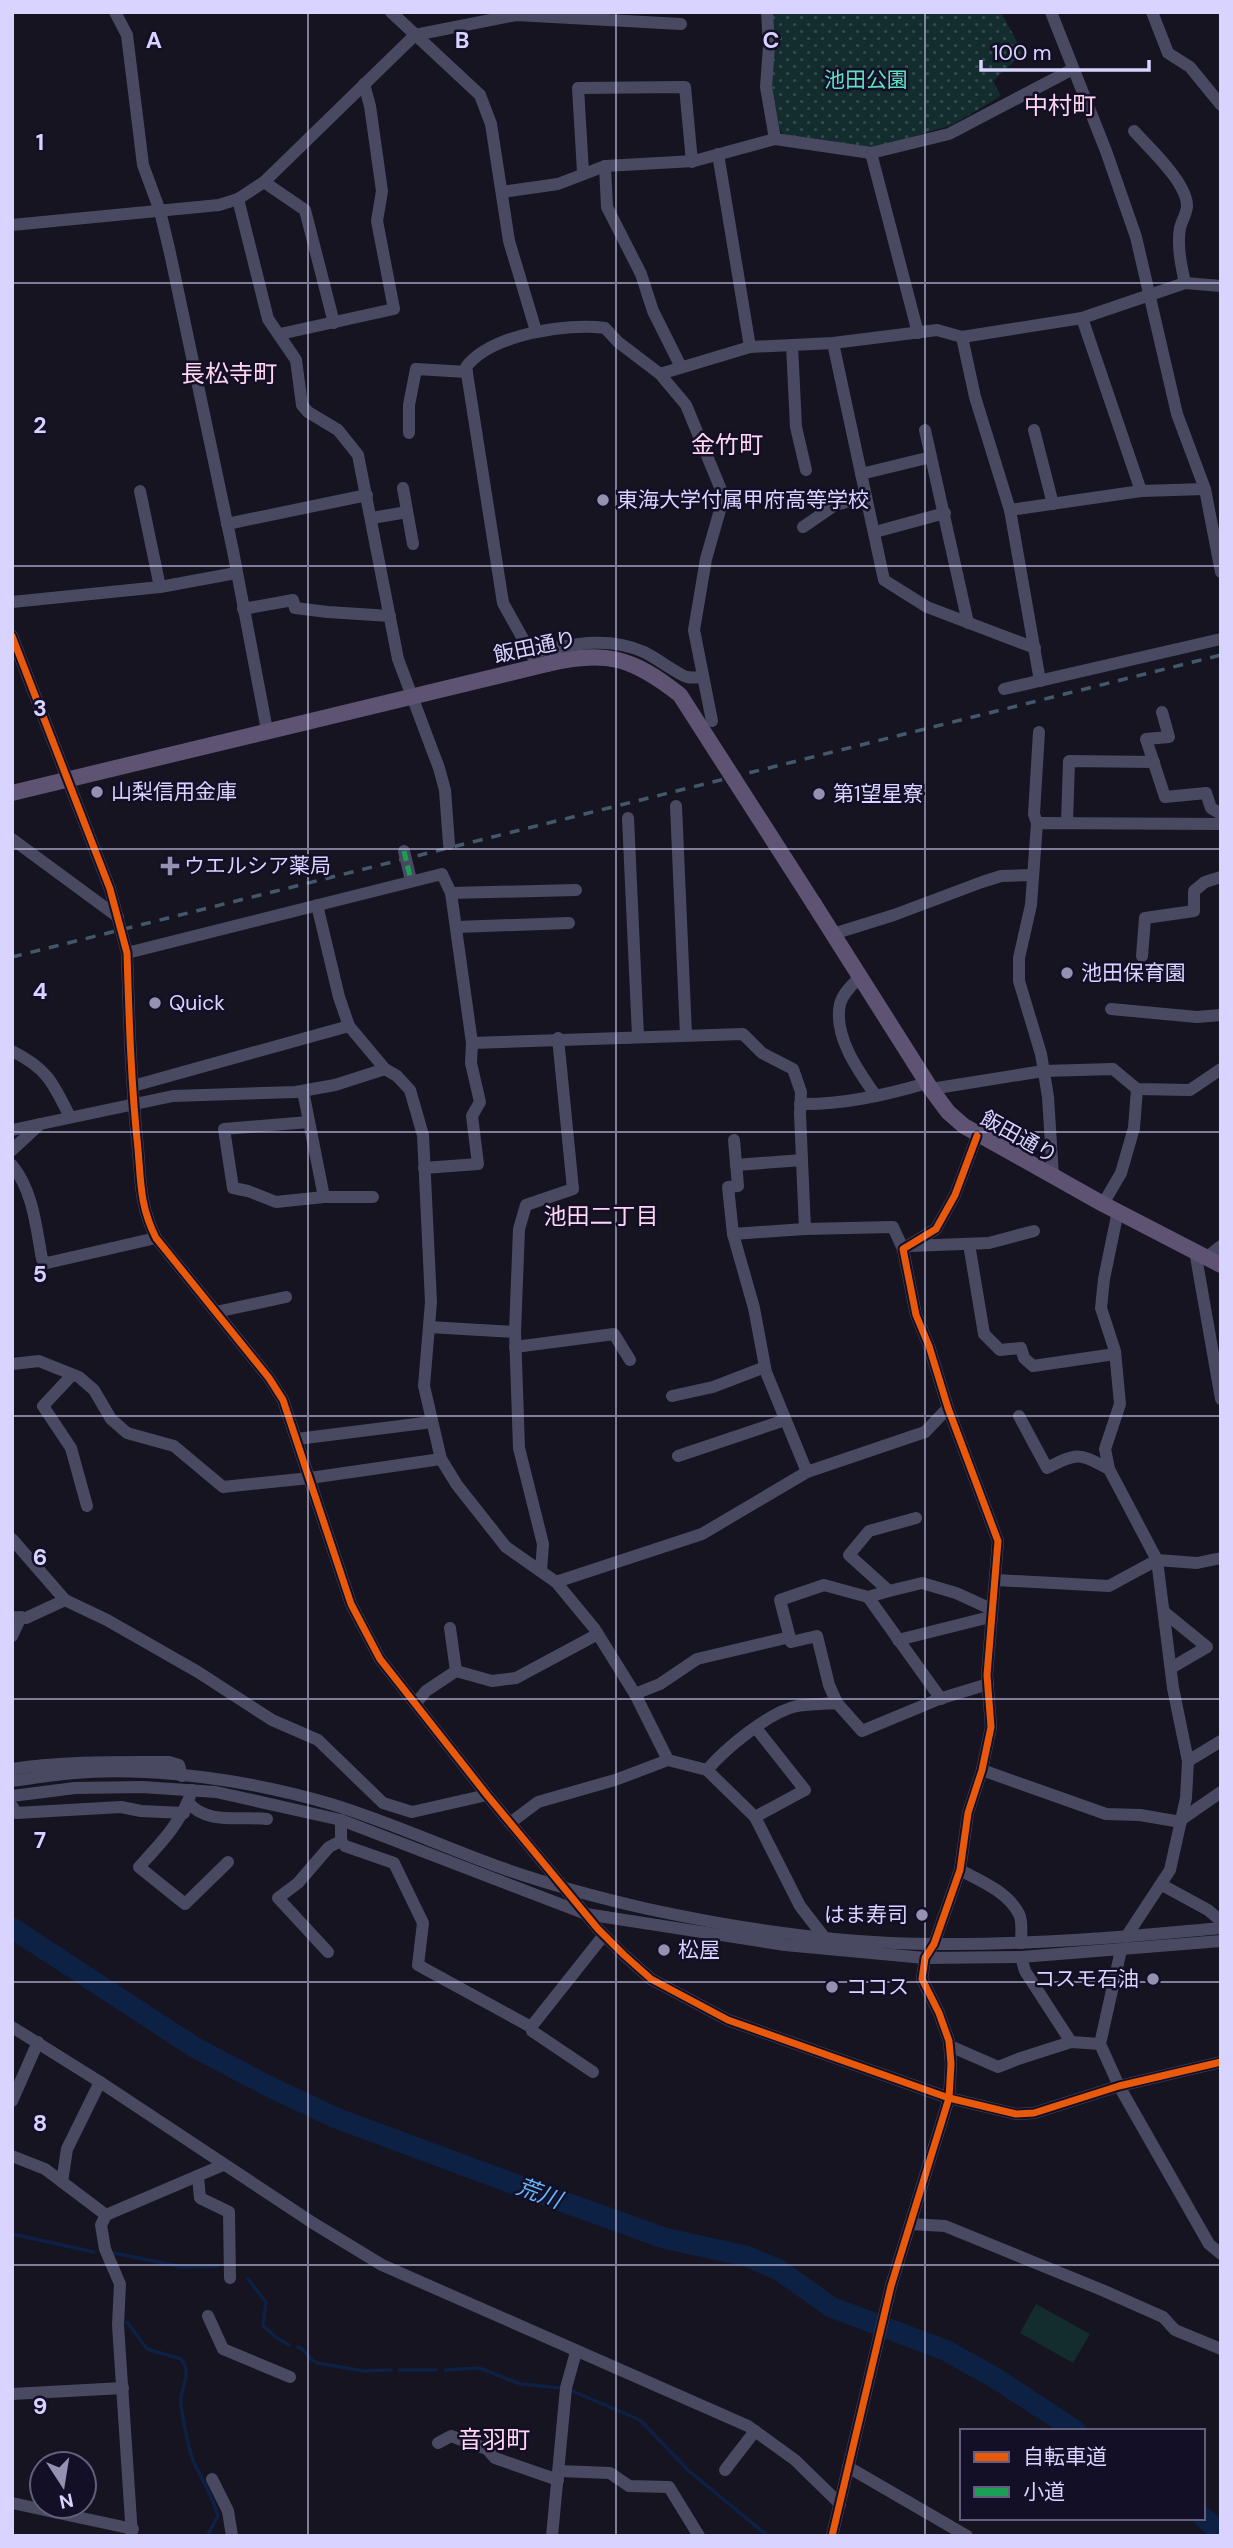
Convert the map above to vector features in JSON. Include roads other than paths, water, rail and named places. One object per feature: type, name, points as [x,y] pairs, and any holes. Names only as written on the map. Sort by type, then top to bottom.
[{"type":"main road","name":"飯田通り","points":[[12,793],[411,696],[539,661],[577,657],[620,660],[639,667],[680,695],[948,1112],[977,1136],[1208,1258]]},
{"type":"street","points":[[115,12],[127,35],[143,165],[160,211],[227,524],[267,730]]},
{"type":"street","points":[[391,12],[480,95],[491,124],[509,241],[536,331]]},
{"type":"street","points":[[767,12],[769,47],[766,87],[775,139]]},
{"type":"street","points":[[1051,12],[1106,150],[1136,237],[1177,414],[1205,489],[1221,572]]},
{"type":"street","points":[[1152,12],[1168,53],[1190,67],[1221,105]]},
{"type":"street","points":[[12,225],[219,205],[238,199],[264,181],[415,36],[516,16],[594,16],[681,24]]},
{"type":"street","points":[[502,192],[558,184],[604,166],[692,162],[775,139],[871,153],[949,134],[1073,69]]},
{"type":"street","points":[[280,334],[394,309],[377,221],[382,191],[365,84]]},
{"type":"street","points":[[583,172],[578,88],[685,87],[692,162]]},
{"type":"street","points":[[1134,131],[1169,170],[1181,188],[1187,205],[1178,247],[1185,283]]},
{"type":"street","points":[[871,153],[918,333]]},
{"type":"street","points":[[718,154],[751,347]]},
{"type":"street","points":[[604,166],[607,207],[641,274],[653,311],[681,367]]},
{"type":"street","points":[[264,181],[305,209],[334,323]]},
{"type":"street","points":[[238,199],[268,319],[296,360],[302,405],[307,412],[338,430],[358,455],[398,659],[445,790],[449,844]]},
{"type":"street","points":[[660,374],[751,347],[834,343],[937,330],[962,337],[1082,318],[1149,293],[1185,283],[1221,286]]},
{"type":"street","points":[[1082,318],[1141,491]]},
{"type":"street","points":[[703,677],[685,677],[662,661],[640,651],[594,641],[579,643],[539,661],[503,603],[466,367],[473,358],[487,349],[536,331],[592,326],[605,328],[618,342],[660,374],[685,405],[722,492],[706,559],[694,630],[712,720]]},
{"type":"street","points":[[962,337],[975,397],[1010,510],[1040,681]]},
{"type":"street","points":[[834,343],[884,580],[927,607],[1035,648]]},
{"type":"street","points":[[792,345],[796,427],[806,470]]},
{"type":"street","points":[[409,433],[409,405],[416,369],[467,372]]},
{"type":"street","points":[[925,430],[968,623]]},
{"type":"street","points":[[1034,430],[1053,504]]},
{"type":"street","points":[[861,474],[931,457]]},
{"type":"street","points":[[403,488],[413,544]]},
{"type":"street","points":[[1010,510],[1141,491],[1205,489]]},
{"type":"street","points":[[140,491],[160,587]]},
{"type":"street","points":[[227,524],[367,495]]},
{"type":"street","points":[[803,527],[835,505],[866,497]]},
{"type":"street","points":[[372,518],[407,512]]},
{"type":"street","points":[[875,532],[945,513]]},
{"type":"street","points":[[12,602],[160,587],[236,573]]},
{"type":"street","points":[[243,609],[293,600],[295,608],[390,615]]},
{"type":"street","points":[[12,636],[110,888],[127,953],[133,1103],[142,1205],[156,1238],[269,1378],[283,1400],[351,1604],[380,1659],[586,1914],[604,1935],[651,1979],[728,2020],[949,2098],[1016,2113],[1034,2113],[1119,2086],[1221,2062]]},
{"type":"street","points":[[1003,690],[1221,639]]},
{"type":"street","points":[[1162,712],[1169,737],[1146,739],[1165,797],[1206,793],[1211,808],[1221,814]]},
{"type":"street","points":[[1039,732],[1034,814],[1037,823],[1031,905],[1018,958],[1019,981],[1048,1097],[1053,1176]]},
{"type":"street","points":[[1067,823],[1069,761],[1154,762]]},
{"type":"street","points":[[676,806],[687,1035]]},
{"type":"street","points":[[628,817],[638,1036]]},
{"type":"street","points":[[1037,823],[1221,824]]},
{"type":"street","points":[[12,839],[118,917]]},
{"type":"street","points":[[404,851],[410,876]]},
{"type":"street","points":[[127,953],[442,874],[451,893],[472,1043],[471,1063],[480,1102],[472,1116],[478,1164],[424,1168]]},
{"type":"street","points":[[833,934],[894,915],[982,881],[1001,876],[1032,875]]},
{"type":"street","points":[[1142,956],[1145,918],[1194,911],[1194,891],[1205,882],[1221,877]]},
{"type":"street","points":[[451,893],[576,890]]},
{"type":"street","points":[[317,905],[339,997],[349,1026],[385,1069],[397,1076],[410,1090],[423,1135],[430,1248],[429,1327],[424,1386],[440,1459],[457,1485],[506,1546],[556,1582],[598,1634],[635,1694],[668,1760]]},
{"type":"street","points":[[456,927],[569,923]]},
{"type":"street","points":[[860,977],[840,1002],[839,1014],[850,1054],[876,1096]]},
{"type":"street","points":[[1111,1009],[1197,1017],[1221,1015]]},
{"type":"street","points":[[133,1086],[349,1026]]},
{"type":"street","points":[[472,1043],[558,1038],[743,1034],[762,1053],[793,1069],[801,1092],[805,1229]]},
{"type":"street","points":[[541,1571],[543,1544],[519,1448],[515,1332],[519,1229],[526,1205],[573,1189],[558,1038]]},
{"type":"street","points":[[12,1051],[33,1062],[50,1078],[70,1117]]},
{"type":"street","points":[[12,1130],[173,1096],[303,1091],[335,1085],[385,1069]]},
{"type":"street","points":[[800,1104],[876,1096],[1043,1071],[1113,1069],[1137,1089],[1190,1090],[1221,1069]]},
{"type":"street","points":[[1103,1204],[1121,1173],[1134,1128],[1137,1089]]},
{"type":"street","points":[[303,1091],[324,1197]]},
{"type":"street","points":[[309,1122],[224,1129],[233,1188],[276,1202],[373,1196]]},
{"type":"street","points":[[12,1150],[40,1124]]},
{"type":"street","points":[[905,1248],[936,1229],[955,1195],[977,1136]]},
{"type":"street","points":[[734,1140],[738,1186],[728,1187],[733,1234],[754,1308],[765,1367],[807,1472]]},
{"type":"street","points":[[736,1165],[802,1160]]},
{"type":"street","points":[[12,1165],[24,1179],[42,1259],[47,1263],[156,1238]]},
{"type":"street","points":[[1118,1211],[1101,1308],[1115,1354],[1120,1405],[1105,1448],[1109,1469],[1157,1560],[1171,1668],[1188,1761],[1186,1798],[1170,1870],[1126,1937]]},
{"type":"street","points":[[733,1234],[893,1227],[905,1248],[916,1315],[998,1541],[988,1684],[991,1727],[968,1814],[960,1870],[934,1944],[925,1958],[922,1979],[939,2013],[950,2046],[949,2098],[891,2286],[832,2536]]},
{"type":"street","points":[[905,1248],[989,1243],[1034,1231]]},
{"type":"street","points":[[969,1244],[984,1334],[1000,1350],[1021,1348],[1024,1358],[1033,1366],[1115,1354]]},
{"type":"street","points":[[1221,1246],[1208,1258],[1221,1399]]},
{"type":"street","points":[[216,1312],[286,1297]]},
{"type":"street","points":[[429,1327],[515,1332]]},
{"type":"street","points":[[515,1347],[614,1334],[630,1360]]},
{"type":"street","points":[[12,1364],[39,1360],[72,1375],[94,1390],[111,1419],[127,1433],[174,1446],[223,1487],[310,1478],[440,1459]]},
{"type":"street","points":[[672,1396],[713,1387],[765,1367]]},
{"type":"street","points":[[72,1375],[43,1406],[71,1448],[88,1506]]},
{"type":"street","points":[[556,1582],[702,1534],[807,1472],[925,1432],[948,1408]]},
{"type":"street","points":[[1019,1416],[1047,1468],[1072,1455],[1083,1456],[1109,1469]]},
{"type":"street","points":[[678,1456],[785,1420]]},
{"type":"street","points":[[297,1438],[432,1422]]},
{"type":"street","points":[[889,1591],[849,1555],[869,1531],[885,1529],[916,1518]]},
{"type":"street","points":[[12,1539],[65,1600],[107,1620],[198,1672],[272,1720],[318,1741],[386,1804],[412,1812],[487,1794]]},
{"type":"street","points":[[996,1580],[1109,1586],[1157,1560],[1196,1563],[1221,1558]]},
{"type":"street","points":[[988,1684],[941,1699],[862,1731],[837,1703],[829,1685],[817,1636],[791,1642],[780,1600],[824,1585],[868,1597],[922,1583],[957,1593],[991,1613]]},
{"type":"street","points":[[868,1597],[941,1699]]},
{"type":"street","points":[[12,1636],[16,1617],[26,1618],[65,1600]]},
{"type":"street","points":[[1164,1612],[1207,1647],[1171,1668]]},
{"type":"street","points":[[898,1640],[991,1613]]},
{"type":"street","points":[[450,1628],[456,1671]]},
{"type":"street","points":[[416,1703],[426,1691],[456,1671],[492,1681],[516,1678],[598,1634]]},
{"type":"street","points":[[635,1694],[660,1684],[697,1659],[790,1637]]},
{"type":"street","points":[[707,1770],[715,1760],[756,1728],[797,1706],[837,1703]]},
{"type":"street","points":[[755,1816],[804,1790],[756,1728]]},
{"type":"street","points":[[1188,1761],[1221,1741]]},
{"type":"street","points":[[510,1823],[538,1802],[615,1780],[668,1760],[707,1770],[755,1816],[800,1906],[824,1937]]},
{"type":"street","points":[[13,1771],[91,1761],[169,1762],[179,1765],[182,1776]]},
{"type":"street","points":[[982,1769],[1106,1814],[1140,1815],[1182,1821],[1221,1792]]},
{"type":"street","points":[[13,1771],[182,1776],[234,1782],[327,1803],[379,1819],[505,1869],[565,1887],[649,1909],[785,1933],[934,1944],[1126,1937],[1221,1928]]},
{"type":"street","points":[[12,1796],[75,1788],[142,1787],[188,1802],[195,1811],[206,1816],[267,1819]]},
{"type":"street","points":[[12,1806],[16,1813],[121,1807],[141,1811],[188,1802],[216,1792],[341,1820],[586,1914],[785,1945],[925,1958],[1021,1957],[1221,1941]]},
{"type":"street","points":[[188,1802],[178,1824],[139,1867],[185,1904],[228,1862]]},
{"type":"street","points":[[379,1819],[386,1804]]},
{"type":"street","points":[[341,1820],[341,1841],[345,1846],[394,1863],[424,1923],[418,1965],[531,2027],[532,2031],[593,2072]]},
{"type":"street","points":[[328,1952],[278,1898],[298,1883],[329,1847],[341,1841]]},
{"type":"street","points":[[960,1870],[991,1886],[1018,1913],[1021,1942]]},
{"type":"street","points":[[1162,1885],[1208,1910],[1221,1921]]},
{"type":"street","points":[[531,2027],[604,1935]]},
{"type":"street","points":[[1121,1950],[1100,2044],[1119,2086],[1209,2244],[1219,2250]]},
{"type":"street","points":[[1021,1957],[1025,1971],[1071,2042]]},
{"type":"street","points":[[12,2027],[382,2265],[731,2418],[755,2431],[795,2460],[840,2504]]},
{"type":"street","points":[[12,2101],[18,2074],[37,2042]]},
{"type":"street","points":[[950,2046],[998,2067],[1071,2042],[1100,2044]]},
{"type":"street","points":[[62,2182],[67,2149],[100,2082]]},
{"type":"street","points":[[12,2156],[45,2169],[106,2215]]},
{"type":"street","points":[[12,2503],[132,2532],[118,2325],[120,2284],[106,2249],[101,2225],[106,2215],[223,2165]]},
{"type":"street","points":[[198,2177],[200,2198],[229,2212],[230,2278]]},
{"type":"street","points":[[908,2230],[945,2226],[1102,2290],[1163,2318],[1175,2330],[1221,2349]]},
{"type":"street","points":[[208,2316],[223,2349],[290,2378]]},
{"type":"street","points":[[552,2536],[566,2388],[576,2352]]},
{"type":"street","points":[[12,2394],[122,2388]]},
{"type":"street","points":[[724,2470],[755,2431]]},
{"type":"street","points":[[438,2443],[451,2436],[487,2449],[495,2458],[559,2475],[610,2473],[629,2486],[669,2487],[699,2536]]},
{"type":"street","points":[[848,2465],[967,2536]]},
{"type":"street","points":[[212,2479],[228,2511],[232,2536]]},
{"type":"waterway","name":"荒川","points":[[12,1928],[194,2047],[268,2086],[336,2118],[536,2192],[664,2238],[746,2256],[779,2270],[831,2307],[947,2351],[997,2379],[1073,2429]]},
{"type":"waterway","points":[[12,2234],[94,2252]]},
{"type":"waterway","points":[[114,2253],[183,2267],[218,2266]]},
{"type":"waterway","points":[[248,2279],[266,2302],[263,2326],[289,2345]]},
{"type":"waterway","points":[[127,2322],[147,2349],[181,2359],[185,2365],[181,2406],[187,2440],[218,2516],[207,2536]]},
{"type":"waterway","points":[[298,2347],[317,2363],[364,2371],[391,2370]]},
{"type":"waterway","points":[[445,2370],[479,2368],[521,2384],[561,2388]]},
{"type":"waterway","points":[[399,2370],[436,2370]]},
{"type":"waterway","points":[[570,2390],[640,2420],[689,2471],[768,2536]]},
{"type":"waterway","name":"荒川","points":[[1205,2519],[1221,2533]]},
{"type":"railway","points":[[12,957],[1221,655]]},
{"type":"place","name":"東海大学付属甲府高等学校","points":[[603,500]]},
{"type":"place","name":"山梨信用金庫","points":[[97,792]]},
{"type":"place","name":"第1望星寮","points":[[819,794]]},
{"type":"place","name":"ウエルシア薬局","points":[[170,866]]},
{"type":"place","name":"池田保育園","points":[[1067,973]]},
{"type":"place","name":"Quick","points":[[155,1003]]},
{"type":"place","name":"はま寿司","points":[[922,1915]]},
{"type":"place","name":"松屋","points":[[664,1950]]},
{"type":"place","name":"コスモ石油","points":[[1153,1979]]},
{"type":"place","name":"ココス","points":[[832,1987]]},
{"type":"district","name":"中村町","points":[[1060,105]]},
{"type":"district","name":"長松寺町","points":[[229,373]]},
{"type":"district","name":"金竹町","points":[[727,444]]},
{"type":"district","name":"池田二丁目","points":[[601,1216]]},
{"type":"district","name":"音羽町","points":[[494,2439]]},
{"type":"park label","name":"池田公園","points":[[866,80]]}]
